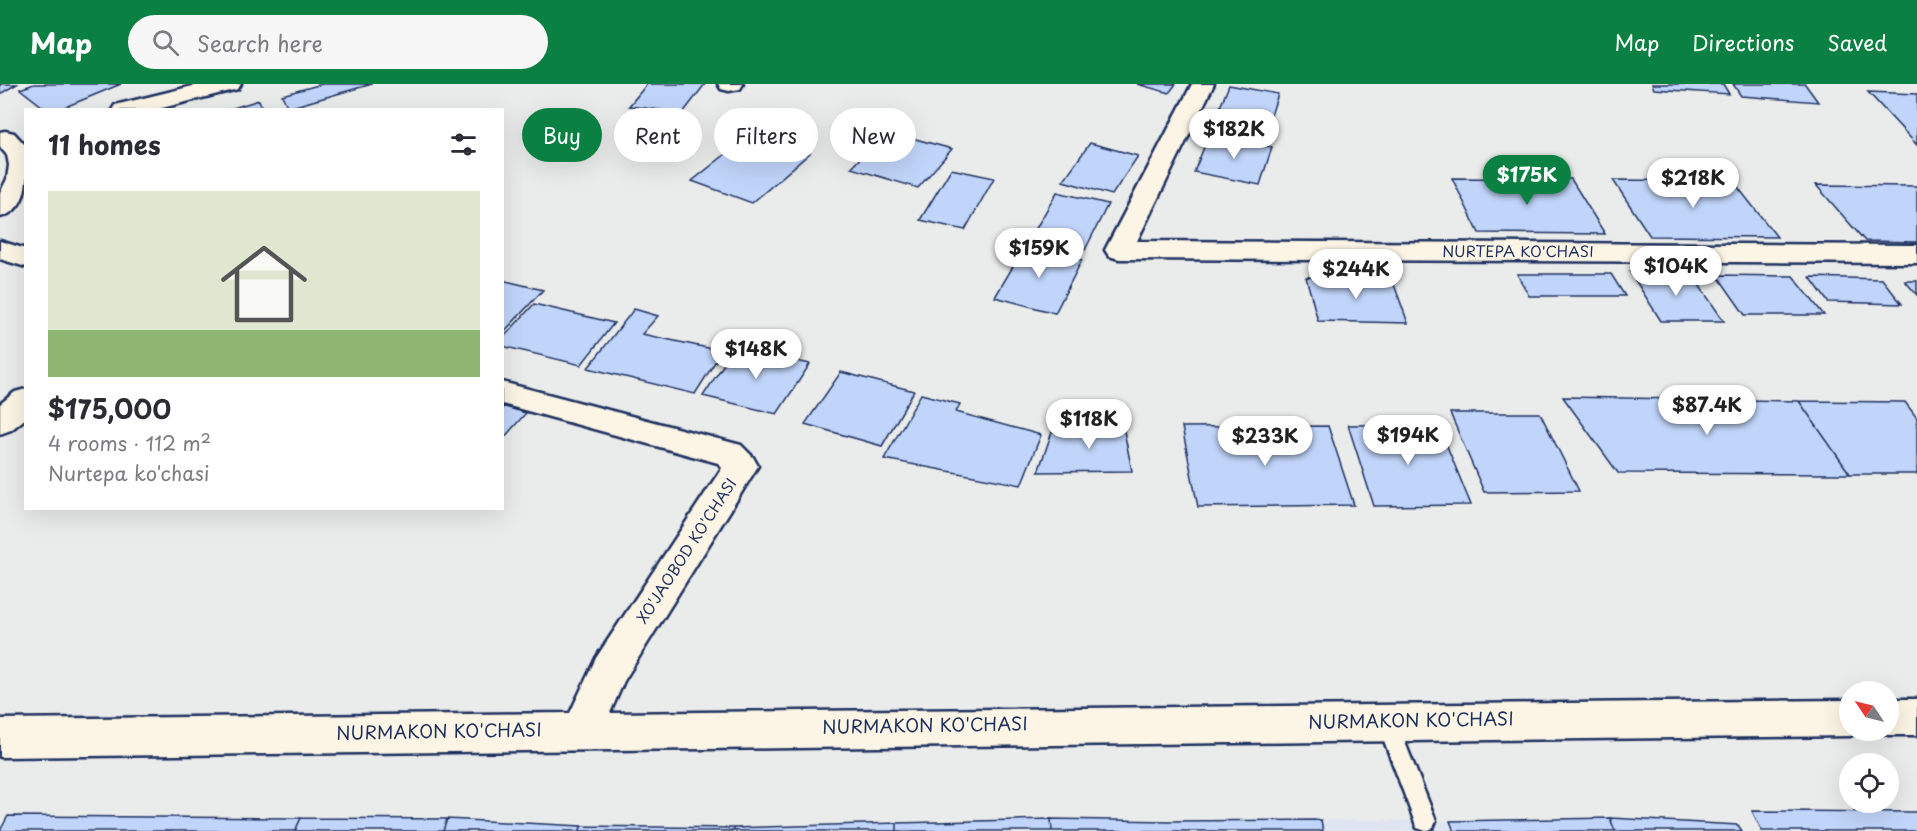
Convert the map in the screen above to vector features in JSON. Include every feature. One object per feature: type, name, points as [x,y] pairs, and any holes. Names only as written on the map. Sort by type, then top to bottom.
[{"type":"street","points":[[131,108],[230,84]]},
{"type":"street","name":"NURTEPA KO'CHASI","points":[[1203,84],[1119,250],[1917,254]]},
{"type":"street","points":[[0,209],[11,198],[20,183],[20,156],[10,136]]},
{"type":"street","points":[[0,250],[24,257]]},
{"type":"street","name":"XO'JAOBOD KO'CHASI","points":[[504,394],[729,454],[741,466],[610,670],[582,730]]},
{"type":"street","points":[[0,422],[24,402]]},
{"type":"street","points":[[1899,717],[1917,717]]},
{"type":"street","name":"NURMAKON KO'CHASI","points":[[0,738],[1386,721],[1839,718]]},
{"type":"lane","points":[[1386,721],[1425,821]]},
{"type":"shaded area","points":[[1321,820],[1450,821],[1454,831],[1323,831]]},
{"type":"building","points":[[0,84],[17,84],[0,94]]},
{"type":"building","points":[[34,84],[121,84],[63,108],[44,108],[20,89]]},
{"type":"building","points":[[322,84],[372,84],[288,108],[282,95]]},
{"type":"building","points":[[647,84],[705,84],[687,108],[629,106]]},
{"type":"building","points":[[1137,84],[1176,84],[1169,93]]},
{"type":"building","points":[[1652,84],[1723,84],[1729,94],[1654,89]]},
{"type":"building","points":[[1733,84],[1805,84],[1818,102],[1741,96]]},
{"type":"building","points":[[1229,85],[1278,94],[1264,137],[1212,127]]},
{"type":"building","points":[[1868,92],[1917,94],[1917,145]]},
{"type":"building","points":[[259,100],[262,108],[233,108]]},
{"type":"building","points":[[1209,135],[1272,147],[1260,185],[1194,172]]},
{"type":"building","points":[[916,139],[952,149],[918,188],[851,168],[857,162],[916,162]]},
{"type":"building","points":[[1090,143],[1138,156],[1112,195],[1063,181]]},
{"type":"building","points":[[716,162],[800,162],[752,203],[692,181]]},
{"type":"building","points":[[951,169],[994,178],[965,230],[920,220]]},
{"type":"building","points":[[1452,178],[1571,179],[1605,234],[1479,233]]},
{"type":"building","points":[[1613,180],[1733,181],[1777,237],[1650,236]]},
{"type":"building","points":[[1816,185],[1917,186],[1917,242],[1865,241]]},
{"type":"building","points":[[1057,192],[1108,204],[1085,250],[1031,237]]},
{"type":"building","points":[[1025,246],[1082,260],[1055,313],[995,297]]},
{"type":"building","points":[[1630,272],[1690,272],[1724,321],[1661,321]]},
{"type":"building","points":[[1517,274],[1611,274],[1625,296],[1529,296]]},
{"type":"building","points":[[1717,275],[1793,276],[1824,315],[1745,315]]},
{"type":"building","points":[[1306,277],[1392,279],[1408,323],[1318,321]]},
{"type":"building","points":[[1810,277],[1882,279],[1902,304],[1828,302]]},
{"type":"building","points":[[504,280],[543,290],[504,332]]},
{"type":"building","points":[[1905,281],[1917,281],[1917,295]]},
{"type":"building","points":[[534,304],[614,323],[581,365],[504,346],[504,337]]},
{"type":"building","points":[[634,309],[658,316],[642,334],[722,351],[695,394],[588,368]]},
{"type":"building","points":[[735,347],[810,364],[777,414],[703,396]]},
{"type":"building","points":[[841,372],[914,391],[882,446],[805,424]]},
{"type":"building","points":[[921,394],[960,404],[956,412],[1041,435],[1021,485],[884,459]]},
{"type":"building","points":[[1563,397],[1799,401],[1850,474],[1618,473]]},
{"type":"building","points":[[1799,401],[1905,402],[1917,418],[1917,474],[1850,474]]},
{"type":"building","points":[[504,407],[526,413],[504,438]]},
{"type":"building","points":[[1450,413],[1540,413],[1579,491],[1484,492]]},
{"type":"building","points":[[1121,416],[1132,471],[1038,472],[1052,432],[1098,436],[1098,419]]},
{"type":"building","points":[[1438,424],[1471,505],[1374,506],[1348,425]]},
{"type":"building","points":[[1328,426],[1354,505],[1198,507],[1182,427]]},
{"type":"building","points":[[1752,811],[1917,812],[1917,831],[1762,831]]},
{"type":"building","points":[[8,816],[301,818],[295,831],[0,831]]},
{"type":"building","points":[[301,818],[447,819],[443,831],[295,831]]},
{"type":"building","points":[[1610,818],[1738,825],[1742,831],[1615,831]]},
{"type":"building","points":[[1610,818],[1615,831],[1454,831],[1450,821]]},
{"type":"building","points":[[447,819],[581,826],[580,831],[443,831]]},
{"type":"building","points":[[1051,819],[1052,831],[897,831],[897,823]]},
{"type":"building","points":[[1051,819],[1321,820],[1323,831],[1052,831]]},
{"type":"building","points":[[897,823],[897,831],[734,831],[734,828]]},
{"type":"building","points":[[581,826],[734,828],[734,831],[580,831]]}]
